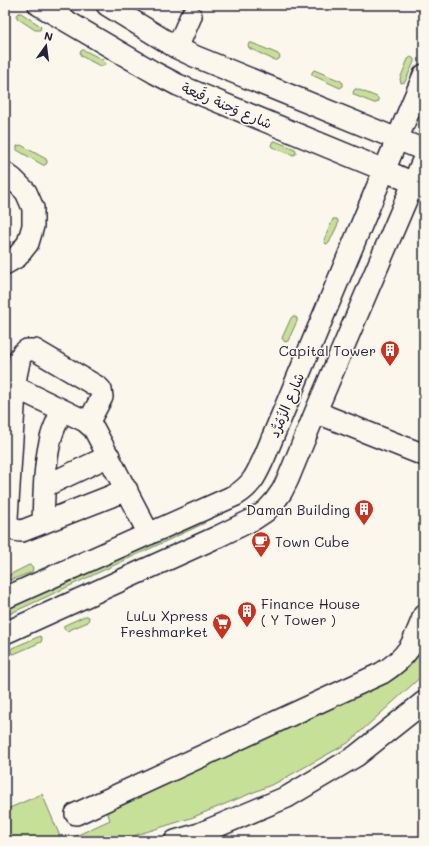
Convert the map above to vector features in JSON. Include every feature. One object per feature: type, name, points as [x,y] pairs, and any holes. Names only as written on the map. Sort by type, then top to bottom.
[{"type":"street","name":"شارع وَجنة رقَيعة","points":[[39,5],[178,85],[419,185]]},
{"type":"street","points":[[107,5],[177,48],[424,150]]},
{"type":"street","points":[[177,48],[191,16]]},
{"type":"street","name":"شارع الزُمُرُّد","points":[[5,598],[236,495],[254,480],[424,75]]},
{"type":"street","points":[[5,633],[254,519],[266,511],[275,501],[282,491],[316,411],[419,185],[424,158]]},
{"type":"street","points":[[5,173],[26,192],[33,208],[33,226],[28,243],[17,257],[5,264]]},
{"type":"street","points":[[88,423],[101,400],[101,390],[35,350],[27,350],[23,353],[20,357],[15,387],[7,518],[10,527],[14,530],[22,531],[126,490]]},
{"type":"street","points":[[15,387],[88,423],[94,428],[149,534]]},
{"type":"street","points":[[43,523],[46,461],[50,440],[62,410]]},
{"type":"street","points":[[316,411],[424,455]]},
{"type":"street","points":[[45,486],[109,456]]},
{"type":"street","points":[[76,814],[382,673],[394,666],[405,655],[413,643],[424,615]]},
{"type":"street","points":[[175,841],[199,834],[286,797],[356,756],[424,702]]},
{"type":"green space","points":[[19,13],[39,25],[41,27],[40,30],[35,30],[17,18]]},
{"type":"green space","points":[[249,43],[278,54],[280,57],[277,60],[274,60],[249,48]]},
{"type":"green space","points":[[82,50],[103,60],[105,64],[100,66],[81,56],[80,52]]},
{"type":"green space","points":[[411,57],[414,59],[414,62],[405,82],[401,83],[400,79],[408,59]]},
{"type":"green space","points":[[314,70],[341,81],[343,86],[340,88],[312,75]]},
{"type":"green space","points":[[355,89],[377,97],[379,100],[378,102],[374,103],[354,95],[353,92]]},
{"type":"green space","points":[[273,141],[295,149],[296,154],[293,155],[272,147],[271,145]]},
{"type":"green space","points":[[21,145],[46,159],[47,163],[43,165],[17,150],[17,146]]},
{"type":"green space","points":[[333,219],[337,219],[338,224],[329,243],[326,244],[324,240]]},
{"type":"green space","points":[[293,316],[297,318],[297,321],[288,341],[285,342],[282,338]]},
{"type":"green space","points":[[201,515],[205,523],[5,616],[5,604]]},
{"type":"green space","points":[[29,565],[33,568],[32,572],[11,580],[8,579],[7,577],[9,575]]},
{"type":"green space","points":[[85,616],[89,617],[88,622],[67,631],[64,629],[65,625]]},
{"type":"green space","points":[[424,633],[424,674],[348,743],[276,783],[191,818],[117,841],[65,841],[110,820],[107,811],[388,674]]},
{"type":"green space","points":[[40,636],[42,639],[41,642],[14,654],[11,653],[12,648]]},
{"type":"green space","points":[[42,794],[62,841],[5,841],[5,810]]},
{"type":"place","name":"Capital Tower","points":[[390,367]]},
{"type":"place","name":"Daman Building","points":[[364,526]]},
{"type":"place","name":"Town Cube","points":[[261,558]]},
{"type":"place","name":"Finance House ( Y Tower )","points":[[247,628]]},
{"type":"place","name":"LuLu Xpress Freshmarket","points":[[222,640]]}]
